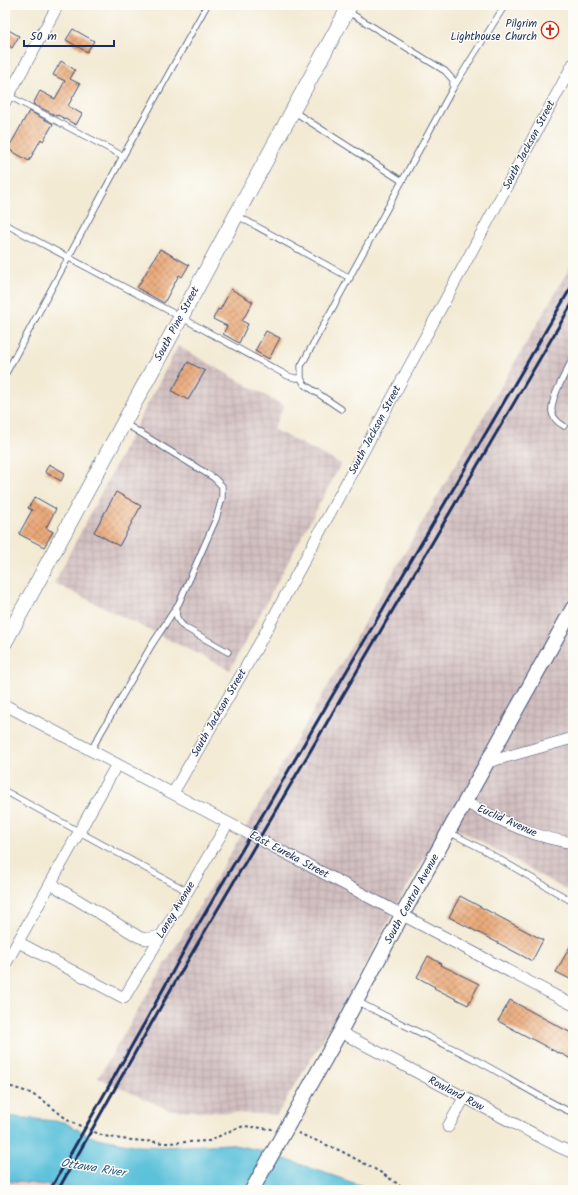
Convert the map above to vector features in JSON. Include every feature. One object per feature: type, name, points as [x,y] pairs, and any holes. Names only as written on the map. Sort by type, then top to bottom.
[{"type":"main road","name":"South Pine Street","points":[[7,635],[124,423],[348,8]]},
{"type":"street","points":[[6,97],[58,5]]},
{"type":"street","name":"South Jackson Street","points":[[173,793],[259,644],[573,64]]},
{"type":"street","name":"South Central Avenue","points":[[252,1190],[357,1001],[402,915],[572,611]]},
{"type":"street","name":"East Eureka Street","points":[[5,705],[573,1005]]},
{"type":"street","points":[[488,762],[573,738]]},
{"type":"street","points":[[5,965],[117,764]]},
{"type":"street","name":"Euclid Avenue","points":[[465,802],[515,827],[533,834],[573,843]]},
{"type":"street","name":"Laney Avenue","points":[[18,942],[124,998],[228,823]]},
{"type":"street","points":[[52,881],[56,887],[139,937],[146,939],[160,936]]},
{"type":"street","name":"Rowland Row","points":[[340,1032],[559,1148],[573,1153]]},
{"type":"street","points":[[448,1127],[464,1098]]},
{"type":"lane","points":[[5,375],[123,156],[207,5]]},
{"type":"lane","points":[[341,409],[304,384],[301,378],[302,366],[453,88],[505,5]]},
{"type":"lane","points":[[348,8],[445,71],[453,80],[453,88]]},
{"type":"lane","points":[[6,97],[123,156]]},
{"type":"lane","points":[[293,111],[402,181]]},
{"type":"lane","points":[[236,215],[350,278]]},
{"type":"lane","points":[[5,224],[181,317],[288,376],[301,378]]},
{"type":"lane","points":[[564,426],[556,420],[552,412],[553,403],[559,385],[573,358]]},
{"type":"lane","points":[[124,423],[214,478],[222,486],[222,498],[216,520],[179,603],[176,614],[178,621],[184,627],[228,652]]},
{"type":"lane","points":[[91,750],[151,646],[179,603]]},
{"type":"lane","points":[[5,791],[187,891]]},
{"type":"lane","points":[[448,832],[482,849],[573,902]]},
{"type":"lane","points":[[357,1001],[386,1017],[476,1060],[508,1079],[573,1113]]},
{"type":"path","points":[[5,1085],[28,1092],[44,1101],[69,1121],[104,1136],[121,1139],[166,1143],[209,1141],[244,1126],[275,1129]]},
{"type":"path","points":[[296,1132],[341,1150],[380,1172],[407,1190]]},
{"type":"shaded area","points":[[573,262],[573,894],[446,822],[398,903],[345,1003],[277,1115],[169,1110],[98,1078],[249,822]]},
{"type":"shaded area","points":[[178,346],[284,406],[273,429],[341,464],[230,670],[54,583]]},
{"type":"shaded area","points":[[5,1181],[67,1187],[87,1190],[5,1190]]},
{"type":"water","name":"Ottawa River","points":[[5,1116],[64,1122],[92,1137],[139,1146],[164,1147],[229,1144],[259,1150],[374,1190],[87,1190],[5,1181]]},
{"type":"building","points":[[5,28],[19,36],[12,48],[5,44]]},
{"type":"building","points":[[73,29],[94,41],[87,52],[66,40]]},
{"type":"building","points":[[61,61],[75,70],[70,79],[80,84],[68,106],[82,114],[76,125],[33,104],[40,91],[55,99],[65,81],[53,75]]},
{"type":"building","points":[[29,111],[53,124],[43,141],[41,139],[29,161],[8,149]]},
{"type":"building","points":[[160,249],[189,265],[182,277],[179,275],[164,303],[137,288]]},
{"type":"building","points":[[231,289],[253,302],[242,321],[248,324],[239,343],[223,334],[227,326],[213,319],[218,309],[220,310]]},
{"type":"building","points":[[266,331],[280,338],[269,359],[255,351]]},
{"type":"building","points":[[188,362],[205,371],[188,400],[172,391]]},
{"type":"building","points":[[49,464],[65,473],[61,481],[45,472]]},
{"type":"building","points":[[116,492],[141,506],[119,546],[94,532]]},
{"type":"building","points":[[35,497],[56,509],[46,528],[53,532],[44,547],[19,534],[32,510],[28,508]]},
{"type":"building","points":[[460,896],[543,940],[532,961],[449,917]]},
{"type":"building","points":[[573,941],[573,973],[570,979],[556,972]]},
{"type":"building","points":[[428,956],[442,964],[441,965],[479,984],[468,1005],[434,988],[435,987],[417,977]]},
{"type":"building","points":[[510,1000],[573,1034],[573,1060],[498,1021]]},
{"type":"railway","points":[[50,1190],[197,927],[573,284]]},
{"type":"railway","points":[[58,1190],[164,1001],[573,302]]},
{"type":"place","name":"Pilgrim Lighthouse Church","points":[[550,30]]}]
